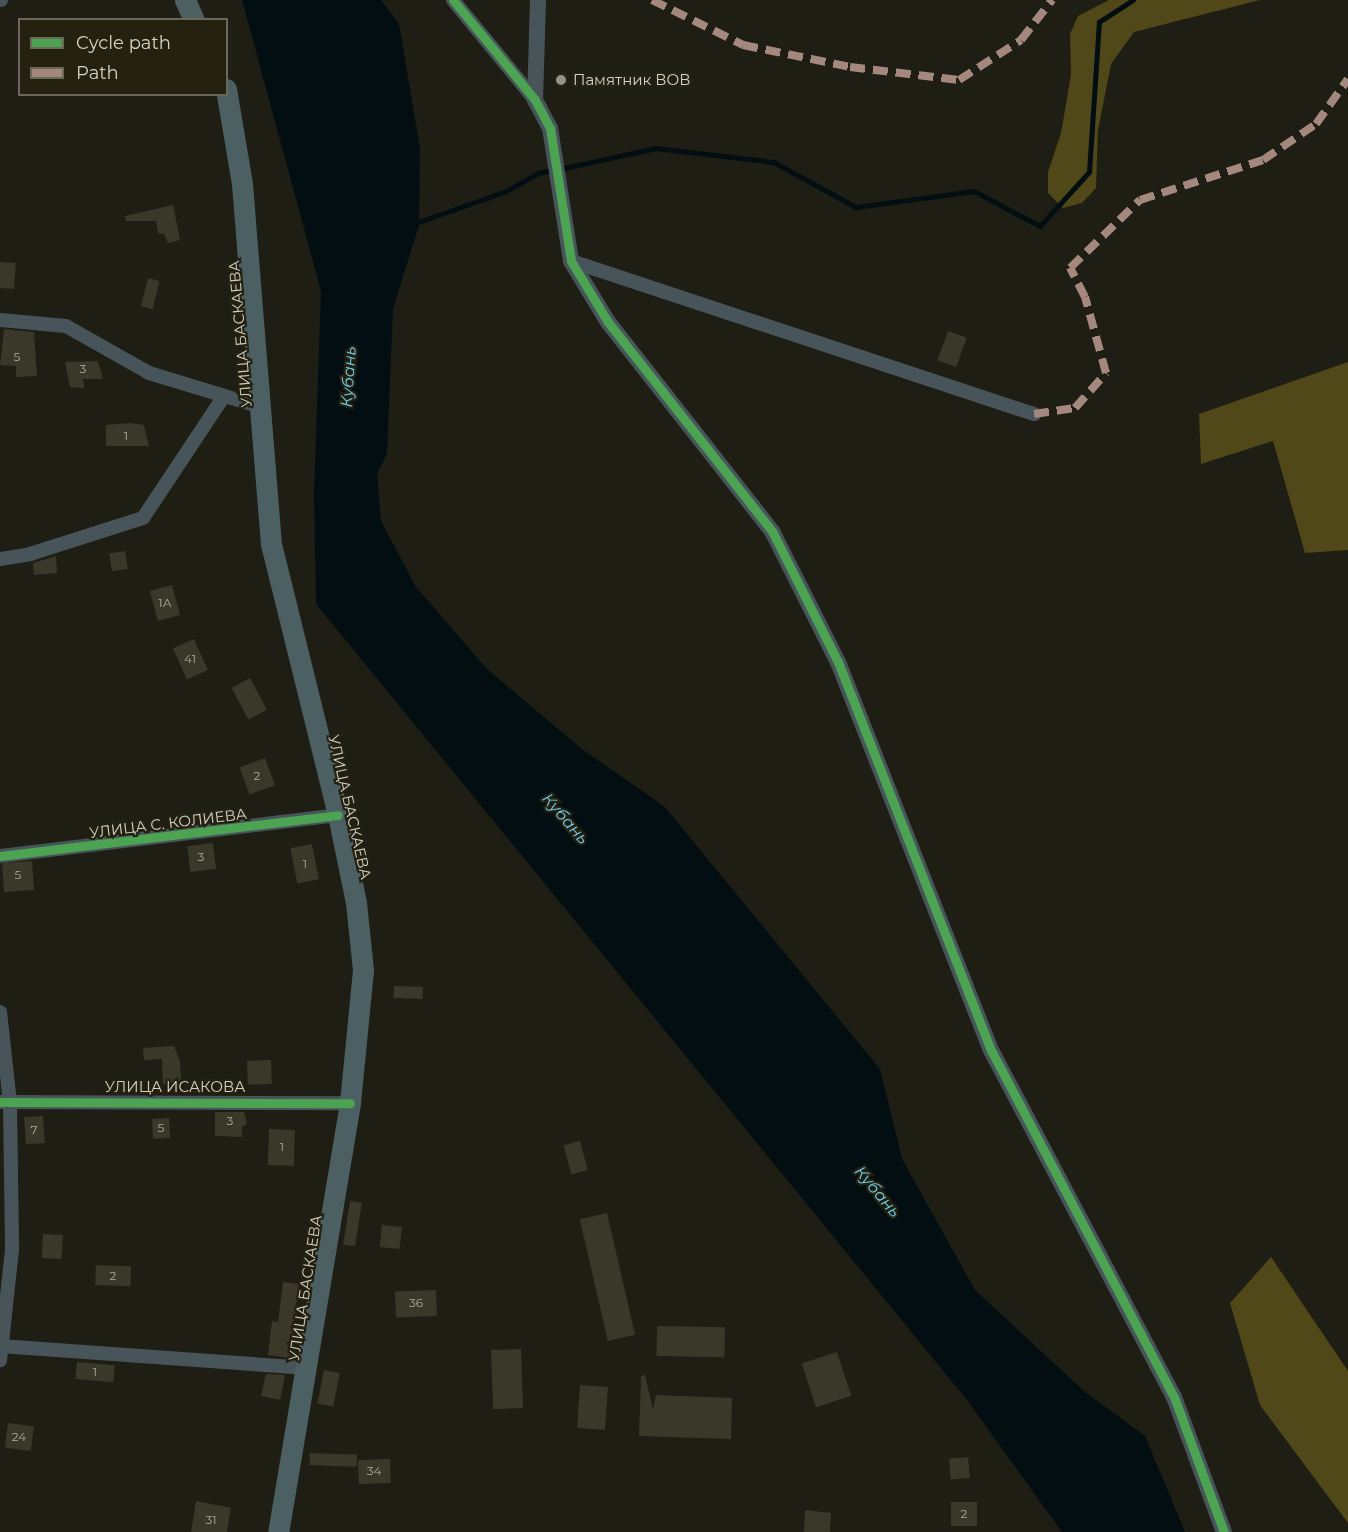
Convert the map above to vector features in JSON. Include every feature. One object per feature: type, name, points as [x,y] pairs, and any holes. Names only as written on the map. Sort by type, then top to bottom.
[{"type":"main road","points":[[184,0],[193,18]]},
{"type":"main road","name":"УЛИЦА БАСКАЕВА","points":[[227,96],[243,184],[271,544],[338,815],[356,903],[363,970],[350,1103],[308,1368],[278,1532]]},
{"type":"street","points":[[453,0],[535,100],[550,128],[571,261],[608,322],[772,531],[838,662],[992,1052],[1174,1397],[1224,1532]]},
{"type":"street","points":[[535,100],[538,0]]},
{"type":"street","points":[[571,261],[1034,414]]},
{"type":"street","points":[[0,320],[66,326],[149,372],[261,407]]},
{"type":"street","points":[[0,559],[30,554],[143,518],[224,396]]},
{"type":"street","name":"УЛИЦА С. КОЛИЕВА","points":[[0,856],[274,826],[338,815]]},
{"type":"street","points":[[0,1012],[12,1250],[0,1360]]},
{"type":"street","name":"УЛИЦА ИСАКОВА","points":[[5,1102],[350,1103]]},
{"type":"street","points":[[1,1346],[308,1368]]},
{"type":"shaded area","points":[[1109,0],[1260,0],[1134,32],[1111,64],[1098,130],[1096,188],[1082,203],[1063,208],[1048,193],[1048,172],[1061,133],[1071,75],[1070,34],[1078,16]]},
{"type":"shaded area","points":[[1348,362],[1348,550],[1305,553],[1273,441],[1201,464],[1199,414]]},
{"type":"shaded area","points":[[1271,1257],[1348,1371],[1348,1523],[1260,1405],[1230,1303]]},
{"type":"water","name":"Кубань","points":[[242,0],[381,0],[399,24],[420,149],[419,225],[393,309],[387,454],[377,474],[381,521],[416,587],[487,669],[583,750],[664,806],[880,1069],[902,1159],[975,1290],[1085,1392],[1145,1436],[1185,1532],[1062,1532],[967,1400],[316,604],[314,493],[321,291]]},
{"type":"building","points":[[173,205],[180,240],[168,243],[164,234],[158,233],[156,221],[126,221],[125,216]]},
{"type":"building","points":[[0,262],[16,263],[14,289],[0,288]]},
{"type":"building","points":[[148,278],[160,281],[153,309],[141,306]]},
{"type":"building","points":[[4,329],[34,332],[37,376],[16,377],[16,366],[0,365]]},
{"type":"building","points":[[948,331],[967,338],[956,367],[937,360]]},
{"type":"building","points":[[98,361],[103,379],[83,379],[84,388],[70,387],[65,362]]},
{"type":"building","points":[[130,423],[144,425],[149,446],[106,446],[106,425]]},
{"type":"building","points":[[125,551],[128,569],[112,571],[109,554]]},
{"type":"building","points":[[56,556],[57,573],[34,575],[33,563]]},
{"type":"building","points":[[172,585],[180,615],[158,621],[150,591]]},
{"type":"building","points":[[194,639],[208,670],[187,679],[173,648]]},
{"type":"building","points":[[250,678],[267,710],[248,720],[231,688]]},
{"type":"building","points":[[265,758],[275,785],[250,794],[240,767]]},
{"type":"building","points":[[213,843],[216,869],[190,872],[187,846]]},
{"type":"building","points":[[312,844],[319,879],[297,884],[290,848]]},
{"type":"building","points":[[32,861],[34,890],[4,892],[2,863]]},
{"type":"building","points":[[394,986],[423,987],[423,999],[394,998]]},
{"type":"building","points":[[174,1046],[180,1061],[181,1083],[163,1084],[162,1059],[144,1060],[143,1048]]},
{"type":"building","points":[[271,1060],[272,1084],[248,1085],[247,1061]]},
{"type":"building","points":[[215,1112],[244,1112],[247,1124],[242,1127],[242,1137],[215,1136]]},
{"type":"building","points":[[43,1116],[45,1143],[26,1144],[24,1117]]},
{"type":"building","points":[[169,1118],[170,1138],[153,1139],[152,1119]]},
{"type":"building","points":[[269,1129],[295,1130],[294,1166],[268,1165]]},
{"type":"building","points":[[580,1141],[588,1170],[571,1174],[564,1145]]},
{"type":"building","points":[[350,1201],[362,1203],[355,1246],[343,1244]]},
{"type":"building","points":[[607,1213],[635,1335],[608,1341],[580,1219]]},
{"type":"building","points":[[382,1225],[402,1227],[400,1249],[380,1247]]},
{"type":"building","points":[[43,1234],[63,1235],[62,1259],[42,1258]]},
{"type":"building","points":[[96,1265],[131,1266],[130,1286],[95,1285]]},
{"type":"building","points":[[283,1282],[299,1284],[289,1358],[268,1355],[272,1321],[278,1322]]},
{"type":"building","points":[[436,1290],[437,1316],[396,1317],[395,1291]]},
{"type":"building","points":[[657,1326],[725,1327],[724,1357],[656,1356]]},
{"type":"building","points":[[521,1349],[523,1408],[493,1409],[491,1350]]},
{"type":"building","points":[[837,1352],[851,1396],[816,1407],[802,1363]]},
{"type":"building","points":[[77,1362],[115,1365],[113,1382],[76,1379]]},
{"type":"building","points":[[324,1370],[340,1373],[333,1406],[318,1403]]},
{"type":"building","points":[[266,1374],[285,1375],[280,1400],[261,1396]]},
{"type":"building","points":[[645,1375],[653,1410],[656,1395],[732,1398],[731,1439],[639,1436],[641,1376]]},
{"type":"building","points":[[580,1385],[608,1387],[605,1430],[577,1428]]},
{"type":"building","points":[[8,1423],[34,1426],[31,1451],[5,1448]]},
{"type":"building","points":[[310,1453],[357,1455],[357,1467],[310,1465]]},
{"type":"building","points":[[968,1457],[970,1478],[951,1480],[949,1459]]},
{"type":"building","points":[[390,1459],[391,1483],[359,1484],[358,1460]]},
{"type":"building","points":[[196,1501],[231,1508],[227,1532],[191,1532]]},
{"type":"building","points":[[951,1502],[977,1502],[977,1526],[951,1526]]},
{"type":"building","points":[[805,1510],[831,1513],[830,1532],[804,1532]]},
{"type":"waterway","points":[[560,169],[656,148],[774,162],[856,207],[974,191],[1040,226],[1089,172],[1099,22],[1133,0]]},
{"type":"waterway","points":[[413,224],[506,191],[538,173],[552,170]]},
{"type":"marked path","points":[[652,0],[743,45],[850,67],[959,80],[1021,40],[1052,0]]},
{"type":"marked path","points":[[1034,414],[1075,408],[1106,373],[1085,297],[1070,268],[1140,200],[1263,160],[1316,124],[1348,79]]},
{"type":"cycle path","points":[[453,0],[535,100],[550,128],[571,261],[608,322],[772,531],[838,662],[992,1052],[1174,1397],[1224,1532]]},
{"type":"cycle path","points":[[0,856],[338,815]]},
{"type":"cycle path","points":[[0,1102],[350,1103]]},
{"type":"place","name":"Памятник ВОВ","points":[[561,80]]}]
